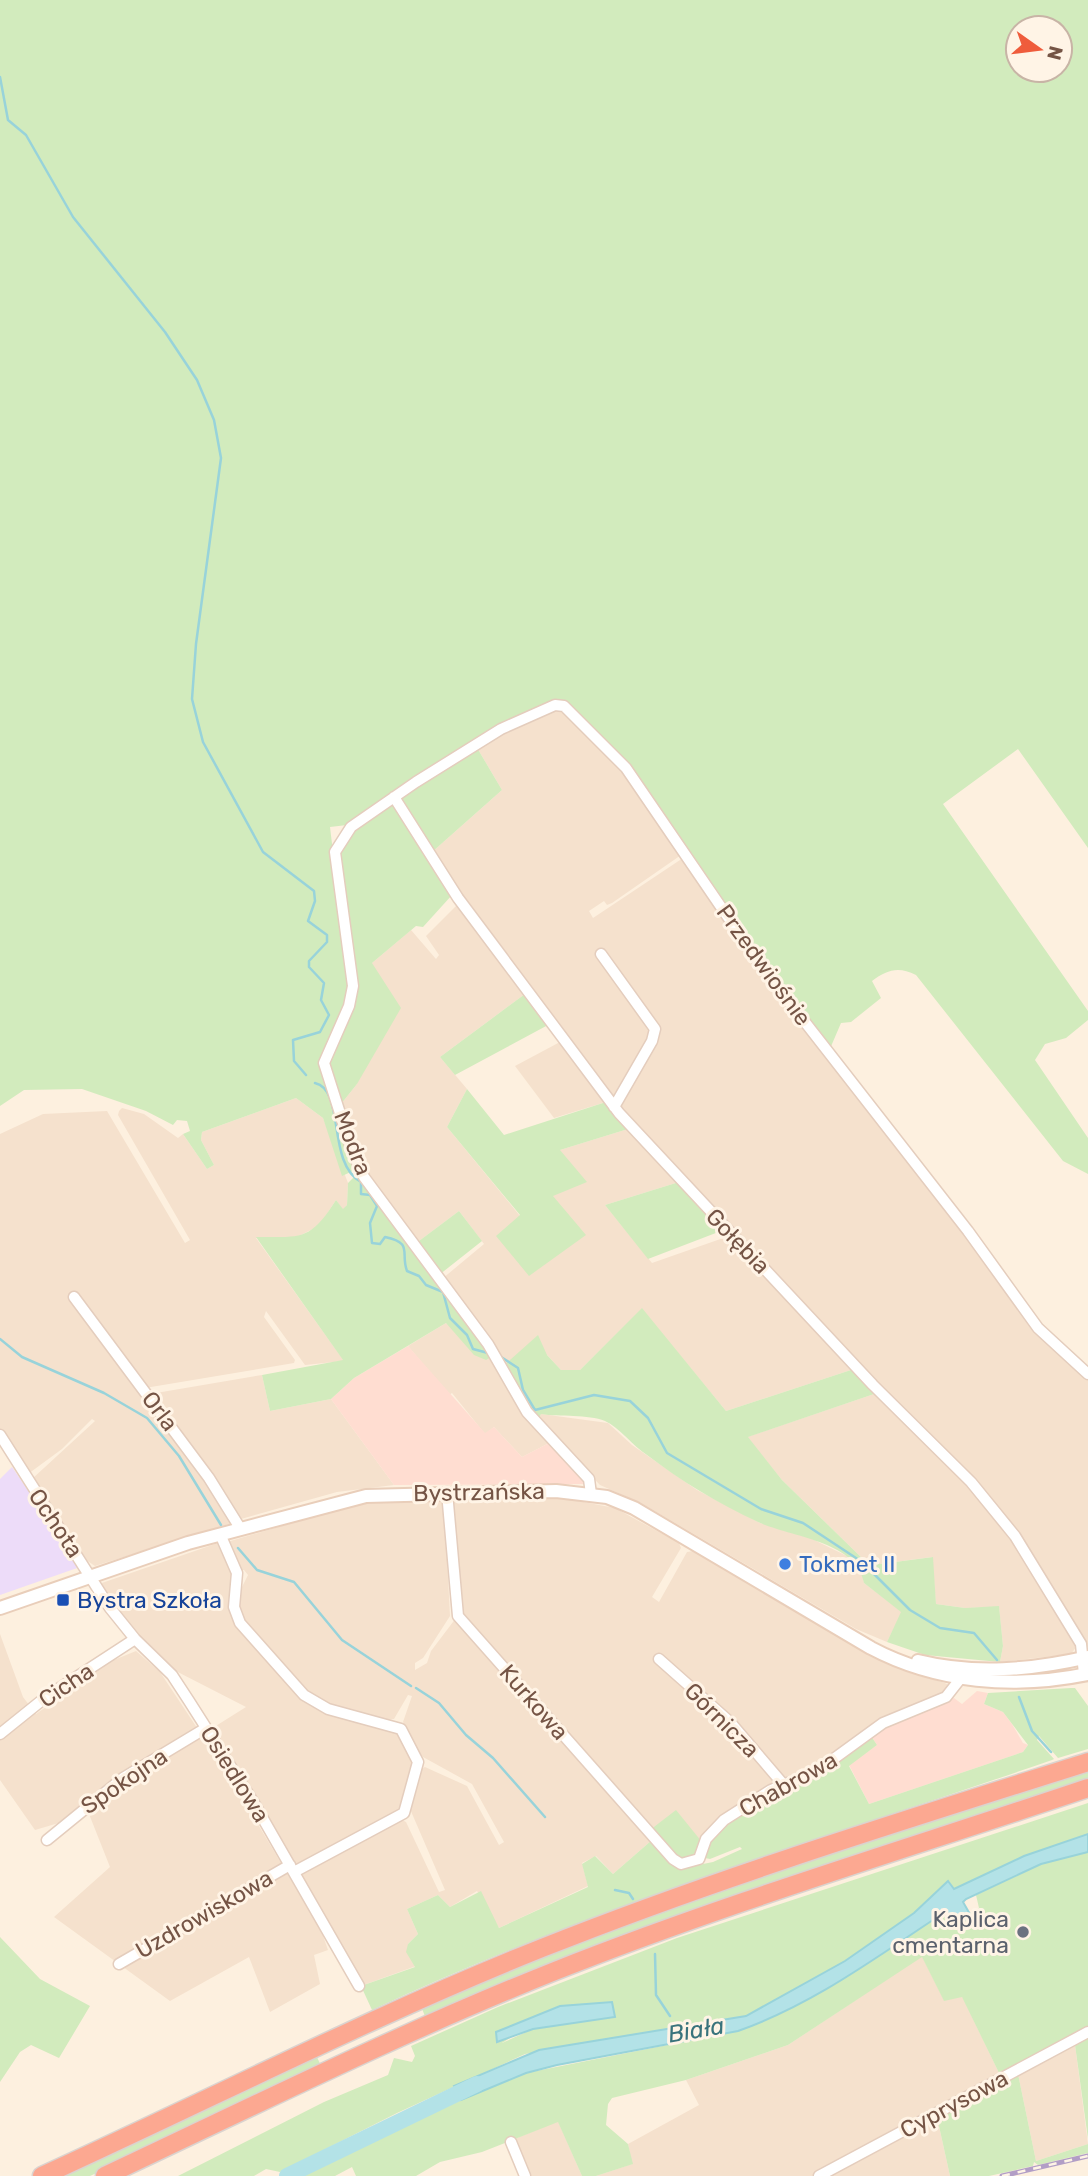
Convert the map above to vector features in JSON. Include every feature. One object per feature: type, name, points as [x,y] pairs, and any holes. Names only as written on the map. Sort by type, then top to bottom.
[{"type":"highway","points":[[42,2176],[414,2003],[542,1948],[678,1897],[1088,1762]]},
{"type":"highway","points":[[105,2176],[421,2028],[565,1967],[715,1912],[1088,1788]]},
{"type":"main road","name":"Bystrzańska","points":[[0,1608],[220,1534],[350,1498],[447,1492],[591,1494],[634,1508],[843,1631],[912,1668],[1025,1681],[1086,1674]]},
{"type":"main road","name":"Bystrzańska","points":[[965,1674],[1026,1669],[1086,1658]]},
{"type":"street","name":"Przedwiośnie","points":[[394,797],[501,729],[548,708],[564,706],[626,768],[762,967],[968,1231],[1038,1328],[1088,1374]]},
{"type":"street","name":"Gołębia","points":[[394,797],[458,898],[614,1107],[873,1385],[971,1482],[1036,1565],[1081,1644],[1086,1658],[1086,1674]]},
{"type":"street","name":"Modra","points":[[394,797],[351,827],[335,852],[353,986],[349,1006],[324,1063],[360,1170],[491,1349],[496,1363],[527,1412],[589,1479],[591,1494]]},
{"type":"street","points":[[601,954],[655,1029],[652,1041],[614,1107]]},
{"type":"street","name":"Orla","points":[[74,1297],[101,1336],[160,1409],[229,1507],[240,1528]]},
{"type":"street","name":"Ochota","points":[[0,1435],[90,1576]]},
{"type":"street","name":"Kurkowa","points":[[447,1492],[458,1615],[673,1859],[686,1864],[699,1859]]},
{"type":"street","name":"Uzdrowiskowa","points":[[119,1964],[292,1868],[404,1813],[417,1770],[417,1756],[401,1730],[312,1701],[246,1630],[237,1614],[234,1601],[237,1573],[220,1534]]},
{"type":"street","name":"Osiedlowa","points":[[90,1576],[110,1608],[135,1639],[172,1675],[292,1868],[359,1986]]},
{"type":"street","name":"Cicha","points":[[0,1734],[46,1697],[135,1639]]},
{"type":"street","name":"Górnicza","points":[[659,1659],[738,1730],[783,1784]]},
{"type":"street","name":"Chabrowa","points":[[699,1859],[713,1830],[783,1784],[817,1771],[883,1723],[946,1697],[965,1674]]},
{"type":"street","name":"Spokojna","points":[[47,1840],[123,1778],[206,1728]]},
{"type":"street","name":"Cyprysowa","points":[[819,2176],[1088,2032]]},
{"type":"street","points":[[511,2143],[525,2176]]},
{"type":"shaded area","points":[[560,708],[625,770],[684,853],[612,903],[607,905],[604,901],[589,911],[593,918],[686,856],[1037,1329],[1088,1377],[1088,1648],[1027,1545],[974,1480],[874,1381],[621,1110],[621,1103],[653,1030],[618,1095],[610,1096],[460,896],[431,853],[502,790],[476,746],[502,731]]},
{"type":"shaded area","points":[[458,904],[525,994],[440,1057],[467,1089],[447,1127],[520,1216],[553,1195],[560,1150],[628,1129],[679,1182],[605,1205],[652,1263],[729,1236],[854,1369],[726,1411],[642,1309],[580,1370],[561,1370],[547,1355],[501,1368],[442,1279],[484,1244],[459,1211],[415,1244],[365,1176],[341,1104],[357,1084],[372,963],[411,930],[436,959],[439,955],[426,936]]},
{"type":"shaded area","points":[[560,1042],[606,1102],[554,1118],[515,1066]]},
{"type":"shaded area","points":[[296,1098],[323,1118],[348,1183],[347,1205],[343,1210],[336,1200],[319,1226],[297,1237],[256,1238],[344,1361],[305,1365],[266,1311],[264,1317],[295,1360],[294,1363],[145,1388],[235,1522],[95,1566],[86,1560],[32,1479],[95,1421],[92,1419],[62,1449],[28,1474],[0,1429],[0,1134],[43,1114],[107,1111],[185,1243],[190,1240],[118,1115],[119,1111],[122,1108],[144,1114],[178,1138],[183,1134],[207,1169],[214,1165],[201,1140],[202,1132]]},
{"type":"shaded area","points":[[446,1323],[491,1357],[551,1442],[522,1457],[494,1427],[485,1434],[452,1393],[449,1395],[408,1346]]},
{"type":"shaded area","points":[[408,1346],[485,1433],[494,1427],[522,1457],[551,1442],[586,1479],[585,1484],[394,1485],[331,1399],[354,1378]]},
{"type":"shaded area","points":[[262,1375],[270,1411],[331,1399],[394,1485],[337,1492],[241,1519],[153,1397],[156,1393]]},
{"type":"shaded area","points":[[877,1393],[946,1460],[1014,1538],[1077,1646],[1071,1654],[1000,1662],[1003,1646],[999,1607],[965,1608],[936,1604],[932,1557],[880,1564],[864,1560],[782,1480],[747,1437]]},
{"type":"shaded area","points":[[541,1414],[608,1423],[632,1445],[697,1490],[760,1523],[808,1537],[847,1556],[862,1569],[864,1583],[902,1612],[887,1642],[856,1629],[641,1503],[600,1485],[538,1420]]},
{"type":"shaded area","points":[[12,1467],[80,1567],[0,1595],[0,1479]]},
{"type":"shaded area","points":[[562,1498],[615,1508],[679,1543],[681,1548],[652,1597],[659,1602],[687,1552],[693,1551],[867,1653],[908,1672],[950,1686],[948,1690],[816,1770],[784,1780],[729,1723],[777,1783],[702,1842],[650,1830],[461,1615],[453,1502]]},
{"type":"shaded area","points":[[444,1500],[450,1616],[423,1658],[415,1663],[415,1670],[427,1663],[431,1651],[456,1618],[652,1840],[613,1874],[596,1856],[582,1863],[588,1886],[499,1928],[477,1891],[450,1907],[438,1895],[407,1909],[418,1934],[408,1944],[416,1966],[361,1986],[298,1875],[402,1820],[406,1822],[439,1892],[445,1890],[410,1809],[421,1769],[425,1767],[467,1786],[499,1845],[504,1842],[472,1784],[423,1757],[417,1749],[403,1722],[412,1696],[408,1695],[394,1719],[386,1720],[342,1711],[313,1699],[242,1617],[238,1604],[240,1591],[248,1575],[244,1570],[240,1571],[227,1542],[347,1507],[378,1502]]},
{"type":"shaded area","points":[[218,1543],[234,1572],[234,1586],[228,1601],[238,1623],[299,1693],[399,1732],[415,1762],[401,1811],[294,1867],[211,1729],[246,1707],[168,1667],[124,1623],[99,1584]]},
{"type":"shaded area","points":[[0,1634],[23,1697],[36,1714],[109,1662],[136,1651],[160,1672],[229,1776],[321,1930],[328,1950],[314,1955],[320,1984],[270,2012],[249,1957],[170,2001],[54,1917],[110,1867],[89,1814],[35,1830],[0,1780]]},
{"type":"shaded area","points":[[977,1691],[988,1693],[984,1704],[1003,1712],[1023,1743],[1028,1745],[1023,1752],[869,1804],[849,1765],[877,1745],[871,1736],[891,1722],[954,1698],[962,1704]]},
{"type":"shaded area","points":[[922,1956],[944,2000],[962,1996],[1000,2075],[812,2176],[596,2176],[632,2164],[628,2144],[699,2105],[686,2080],[788,2045]]},
{"type":"shaded area","points":[[1075,2045],[1088,2144],[1036,2161],[1018,2074]]},
{"type":"shaded area","points":[[937,2117],[950,2176],[825,2176]]},
{"type":"shaded area","points":[[558,2121],[582,2176],[527,2176],[512,2140]]},
{"type":"green space","points":[[0,0],[1088,0],[1088,848],[1018,749],[943,804],[1088,1011],[1088,1020],[1066,1038],[1045,1044],[1035,1060],[1088,1138],[1088,1174],[1063,1161],[916,975],[893,970],[872,981],[881,998],[851,1022],[841,1023],[829,1051],[785,994],[651,799],[555,701],[347,825],[330,827],[350,996],[322,1056],[355,1170],[342,1176],[323,1118],[296,1098],[202,1132],[201,1140],[214,1165],[207,1169],[183,1134],[190,1131],[187,1121],[177,1120],[173,1125],[146,1111],[82,1089],[24,1090],[0,1106]]},
{"type":"green space","points":[[476,746],[502,790],[431,853],[398,797]]},
{"type":"green space","points":[[393,801],[452,895],[423,927],[416,926],[372,963],[401,1008],[357,1084],[341,1104],[327,1067],[351,1007],[338,853],[352,830]]},
{"type":"green space","points":[[525,994],[548,1025],[455,1075],[440,1057]]},
{"type":"green space","points":[[467,1089],[504,1135],[606,1102],[628,1129],[560,1150],[587,1182],[553,1196],[586,1235],[529,1276],[496,1236],[520,1215],[447,1127]]},
{"type":"green space","points":[[355,1176],[361,1177],[491,1357],[486,1360],[474,1355],[446,1323],[354,1378],[331,1399],[270,1411],[262,1375],[343,1360],[256,1237],[295,1236],[311,1230],[336,1200],[343,1209],[347,1205],[348,1183]]},
{"type":"green space","points":[[679,1182],[721,1231],[648,1259],[605,1205]]},
{"type":"green space","points":[[459,1211],[482,1241],[439,1275],[415,1244]]},
{"type":"green space","points":[[642,1308],[726,1411],[854,1369],[877,1393],[748,1437],[782,1480],[864,1560],[880,1564],[933,1557],[936,1604],[965,1608],[999,1606],[1003,1646],[1000,1662],[925,1655],[887,1642],[901,1612],[864,1583],[859,1569],[849,1558],[820,1542],[758,1522],[715,1500],[660,1465],[605,1421],[590,1417],[541,1414],[538,1420],[501,1368],[538,1335],[547,1355],[561,1370],[580,1370]]},
{"type":"green space","points":[[1075,1688],[1088,1706],[1088,1749],[1058,1758],[1039,1736],[1037,1740],[1054,1759],[623,1906],[455,1973],[372,2010],[361,1986],[415,1967],[406,1952],[408,1944],[418,1934],[407,1909],[438,1895],[450,1907],[481,1891],[499,1928],[588,1887],[582,1864],[595,1856],[613,1874],[652,1840],[683,1868],[713,1862],[742,1849],[740,1847],[710,1859],[705,1858],[709,1840],[724,1823],[871,1736],[877,1745],[849,1766],[869,1804],[1023,1752],[1028,1745],[1003,1712],[984,1704],[988,1693]]},
{"type":"green space","points":[[1088,1768],[1088,1783],[426,2019],[421,2006],[668,1907]]},
{"type":"green space","points":[[1088,1803],[1088,1834],[1024,1856],[954,1889],[949,1881],[914,1913],[845,1961],[746,2016],[525,2054],[397,2113],[280,2172],[266,2169],[254,2176],[178,2176],[324,2102],[388,2075],[394,2058],[412,2062],[415,2056],[411,2046],[498,2007],[677,1938]],"holes":[[[561,2006],[533,2029],[502,2043]]]},
{"type":"green space","points":[[676,1810],[702,1842],[697,1856],[681,1861],[650,1830]]},
{"type":"green space","points":[[1088,1852],[1088,2027],[1000,2075],[962,1997],[944,2001],[922,1957],[788,2045],[686,2080],[612,2098],[608,2104],[606,2125],[628,2144],[633,2164],[596,2176],[582,2176],[558,2122],[482,2152],[440,2162],[416,2176],[356,2176],[352,2167],[335,2176],[300,2176],[461,2100],[526,2073],[738,2031],[766,2020],[843,1979],[942,1914],[954,1917],[958,1924],[979,1908],[976,1895],[1041,1864]]},
{"type":"green space","points":[[0,1937],[40,1979],[90,2006],[59,2058],[31,2045],[20,2052],[0,2082]]},
{"type":"green space","points":[[1088,2038],[1088,2139],[1075,2045]]},
{"type":"green space","points":[[316,2055],[322,2068],[90,2176],[55,2176]]},
{"type":"green space","points":[[1018,2074],[1036,2161],[1088,2144],[1088,2153],[1038,2165],[1034,2162],[1033,2166],[989,2176],[950,2176],[937,2117]]},
{"type":"water","points":[[1088,1834],[1088,1852],[1041,1864],[966,1899],[963,1902],[971,1916],[959,1924],[954,1917],[942,1914],[843,1979],[766,2020],[738,2031],[526,2073],[461,2100],[454,2086],[539,2050],[746,2016],[845,1961],[914,1913],[948,1881],[954,1889],[1024,1856]]},
{"type":"water","points":[[612,2002],[615,2017],[533,2029],[497,2042],[496,2032],[560,2006]]},
{"type":"waterway","points":[[0,77],[8,120],[26,135],[73,217],[165,332],[197,380],[214,420],[221,458],[196,644],[192,699],[203,742],[263,852],[314,891],[315,901],[308,921],[327,935],[327,942],[309,961],[309,967],[324,983],[321,1000],[329,1015],[320,1032],[293,1040],[294,1061],[306,1075]]},
{"type":"waterway","points":[[315,1083],[324,1088],[330,1099],[343,1160],[350,1173],[361,1182],[361,1194],[370,1195],[377,1206],[370,1223],[372,1243],[380,1244],[385,1237],[400,1242],[407,1271],[419,1276],[426,1285],[443,1292],[450,1318],[467,1335],[473,1349],[488,1353]]},
{"type":"waterway","points":[[0,1339],[22,1357],[104,1393],[147,1418],[179,1456],[221,1525]]},
{"type":"waterway","points":[[498,1355],[518,1368],[523,1390],[535,1410],[594,1395],[630,1401],[648,1418],[667,1453],[761,1509],[803,1523],[862,1562],[910,1610],[940,1628],[974,1633],[997,1660]]},
{"type":"waterway","points":[[238,1548],[257,1570],[294,1582],[342,1640],[411,1686]]},
{"type":"waterway","points":[[416,1688],[439,1703],[545,1817]]},
{"type":"waterway","points":[[1019,1697],[1032,1731],[1051,1752]]},
{"type":"waterway","points":[[615,1890],[629,1893],[633,1899]]},
{"type":"waterway","points":[[655,1954],[656,1995],[670,2016]]},
{"type":"waterway","name":"Biała","points":[[287,2176],[477,2084]]},
{"type":"railway","points":[[1002,2176],[1088,2156]]},
{"type":"place","name":"Tokmet II","points":[[785,1564]]},
{"type":"place","name":"Bystra Szkoła","points":[[63,1600]]},
{"type":"place","name":"Kaplica cmentarna","points":[[1023,1932]]}]
